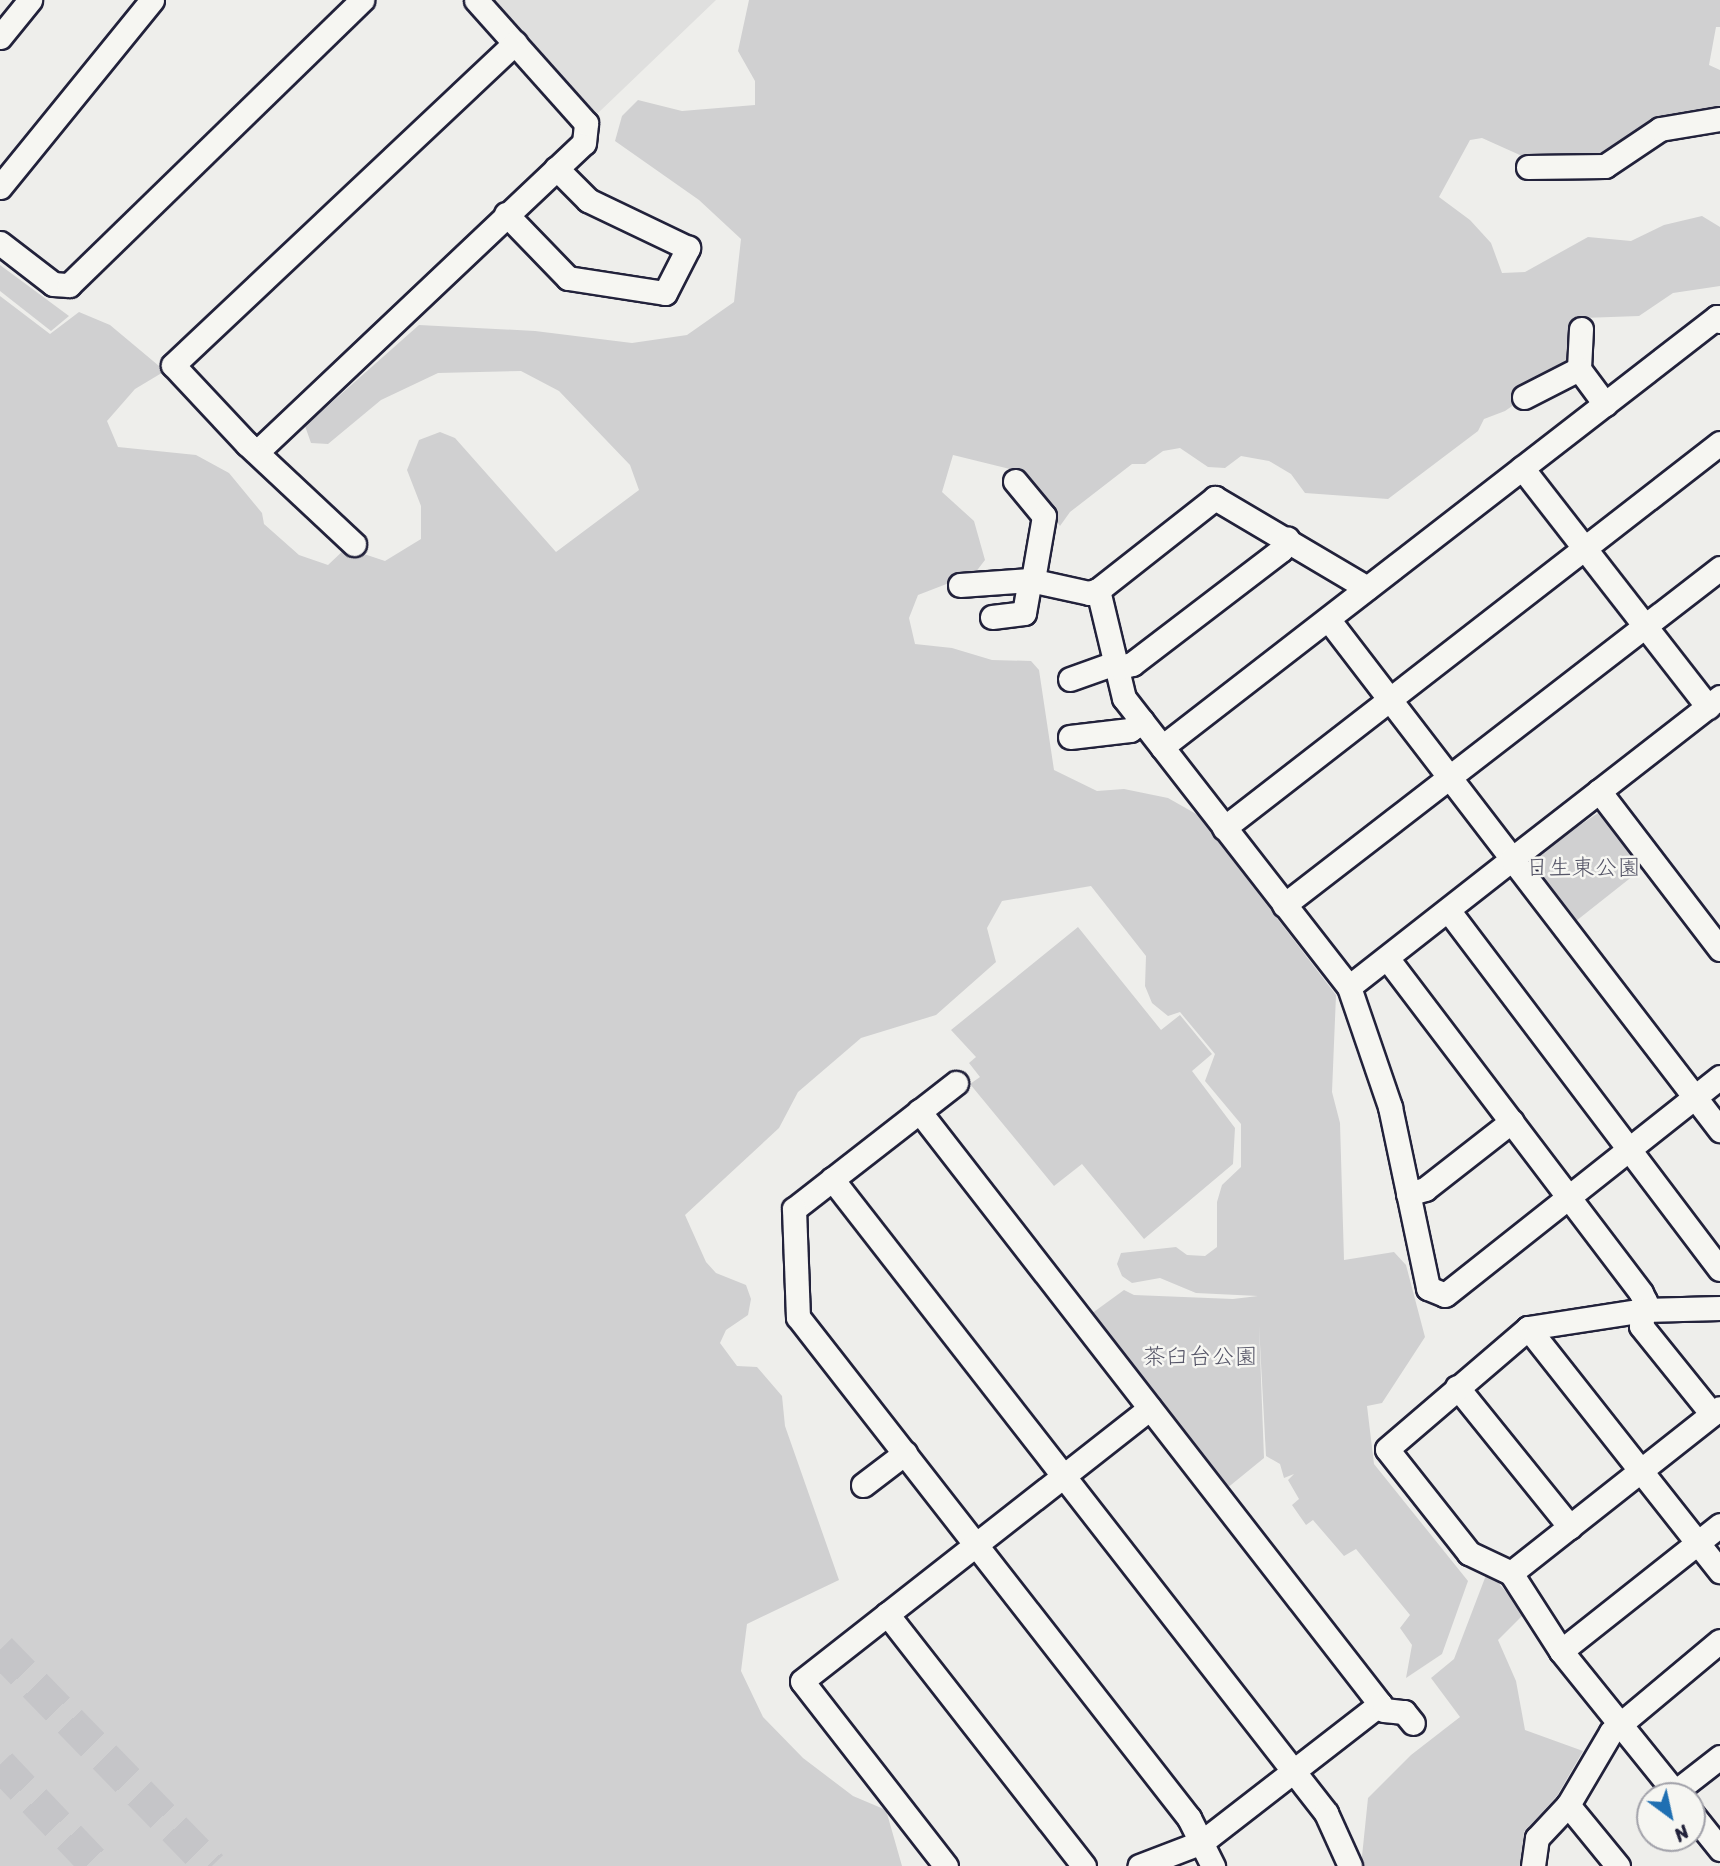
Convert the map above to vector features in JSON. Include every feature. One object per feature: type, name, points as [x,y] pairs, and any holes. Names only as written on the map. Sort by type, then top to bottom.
[{"type":"street","points":[[0,37],[30,0]]},
{"type":"street","points":[[0,187],[152,0]]},
{"type":"street","points":[[0,243],[53,284],[69,285],[362,0]]},
{"type":"street","points":[[257,451],[584,143],[586,123],[476,0]]},
{"type":"street","points":[[354,544],[173,365],[515,43]]},
{"type":"street","points":[[1528,167],[1605,166],[1660,129],[1720,119]]},
{"type":"street","points":[[506,214],[568,278],[665,293],[688,248],[588,200],[556,168]]},
{"type":"street","points":[[1162,747],[1717,317],[1720,321]]},
{"type":"street","points":[[1581,329],[1579,369],[1605,404]]},
{"type":"street","points":[[1524,397],[1579,369]]},
{"type":"street","points":[[1223,828],[1720,443]]},
{"type":"street","points":[[1349,987],[1714,702],[1645,626],[1522,468]]},
{"type":"street","points":[[992,617],[1031,615],[1032,580],[1044,516],[1015,481]]},
{"type":"street","points":[[960,585],[1032,580],[1089,593],[1098,590],[1215,498],[1367,588]]},
{"type":"street","points":[[1070,679],[1132,664],[1281,550],[1287,539]]},
{"type":"street","points":[[1284,905],[1720,568]]},
{"type":"street","points":[[1098,590],[1124,698],[1349,987],[1390,1107],[1428,1288],[1445,1295],[1697,1099],[1720,1077]]},
{"type":"street","points":[[1328,619],[1720,1130]]},
{"type":"street","points":[[1070,737],[1130,730],[1142,721]]},
{"type":"street","points":[[1599,791],[1720,949]]},
{"type":"street","points":[[1448,910],[1632,1149],[1720,1269]]},
{"type":"street","points":[[1387,958],[1642,1293],[1644,1310],[1641,1326],[1716,1411],[1511,1573]]},
{"type":"street","points":[[956,1083],[794,1209],[799,1317],[1189,1818],[1213,1866]]},
{"type":"street","points":[[919,1111],[1384,1710],[1404,1712],[1413,1723]]},
{"type":"street","points":[[1408,1194],[1425,1189],[1512,1121]]},
{"type":"street","points":[[832,1179],[1334,1823],[1350,1866]]},
{"type":"street","points":[[1667,1782],[1561,1651],[1511,1573],[1469,1553],[1387,1449],[1528,1328],[1644,1310],[1720,1308]]},
{"type":"street","points":[[1528,1328],[1720,1571]]},
{"type":"street","points":[[1457,1387],[1570,1527]]},
{"type":"street","points":[[946,1866],[802,1681],[1150,1408]]},
{"type":"street","points":[[863,1485],[905,1453]]},
{"type":"street","points":[[1561,1651],[1720,1525]]},
{"type":"street","points":[[887,1614],[1084,1866]]},
{"type":"street","points":[[1533,1866],[1537,1838],[1568,1805],[1620,1723],[1720,1641]]},
{"type":"street","points":[[1139,1866],[1202,1842],[1295,1773],[1380,1704]]},
{"type":"street","points":[[1691,1782],[1720,1757]]},
{"type":"street","points":[[1568,1805],[1618,1866]]},
{"type":"street","points":[[1706,1832],[1720,1849]]},
{"type":"shaded area","points":[[489,0],[716,0],[597,114]]},
{"type":"green space","name":"茶臼台公園","points":[[749,0],[1720,0],[1720,27],[1716,27],[1709,65],[1720,70],[1720,111],[1638,130],[1608,157],[1531,160],[1482,138],[1470,140],[1439,197],[1470,220],[1491,243],[1502,273],[1525,272],[1588,237],[1631,241],[1664,225],[1702,216],[1720,227],[1720,286],[1673,293],[1639,316],[1583,318],[1577,325],[1575,363],[1505,411],[1484,419],[1478,431],[1388,499],[1305,493],[1291,474],[1269,461],[1241,456],[1225,468],[1208,467],[1180,448],[1163,451],[1145,464],[1132,464],[1070,512],[1060,526],[1022,472],[953,455],[942,492],[974,521],[985,560],[975,573],[918,595],[909,618],[915,644],[952,648],[992,660],[1031,661],[1039,670],[1054,770],[1097,791],[1124,789],[1168,798],[1198,815],[1336,995],[1332,1092],[1340,1123],[1344,1260],[1394,1252],[1406,1265],[1425,1337],[1382,1403],[1367,1406],[1374,1464],[1468,1581],[1442,1654],[1406,1678],[1412,1645],[1400,1628],[1410,1615],[1356,1549],[1344,1556],[1313,1520],[1306,1525],[1292,1505],[1299,1499],[1288,1480],[1294,1474],[1284,1478],[1280,1464],[1266,1456],[1259,1326],[1264,1458],[1226,1489],[1091,1314],[1124,1290],[1134,1295],[1233,1299],[1258,1296],[1196,1293],[1160,1278],[1132,1283],[1122,1276],[1117,1264],[1121,1253],[1176,1247],[1187,1255],[1205,1256],[1217,1247],[1217,1202],[1222,1185],[1241,1167],[1241,1124],[1205,1081],[1215,1054],[1180,1012],[1168,1016],[1152,1003],[1145,986],[1146,956],[1091,886],[1002,901],[987,928],[996,962],[936,1015],[861,1038],[798,1092],[779,1128],[685,1215],[706,1262],[716,1273],[746,1285],[751,1299],[748,1315],[726,1330],[720,1343],[737,1366],[757,1367],[782,1396],[785,1426],[839,1580],[747,1624],[741,1671],[763,1717],[803,1758],[853,1796],[886,1810],[902,1866],[0,1866],[0,296],[50,334],[79,312],[110,325],[165,371],[135,389],[107,421],[118,447],[196,455],[229,473],[262,513],[264,524],[299,555],[328,565],[346,548],[385,561],[421,539],[421,506],[407,470],[419,440],[440,432],[455,438],[556,552],[639,490],[630,465],[559,391],[521,371],[438,373],[381,400],[328,444],[311,443],[305,426],[419,325],[535,331],[632,343],[687,335],[734,302],[741,239],[699,200],[615,141],[622,116],[638,100],[682,111],[755,105],[755,81],[738,51]]},
{"type":"green space","points":[[0,265],[69,316],[51,331],[0,291]]},
{"type":"green space","name":"日生東公園","points":[[1598,813],[1643,868],[1576,921],[1535,870],[1537,854]]},
{"type":"green space","points":[[1078,927],[1161,1030],[1180,1015],[1212,1054],[1192,1071],[1235,1128],[1233,1164],[1144,1239],[1082,1164],[1054,1186],[970,1084],[980,1077],[969,1063],[976,1057],[951,1030]]},
{"type":"green space","points":[[1488,1570],[1524,1614],[1498,1640],[1516,1681],[1525,1730],[1583,1751],[1557,1796],[1524,1832],[1520,1866],[1361,1866],[1368,1798],[1411,1755],[1460,1717],[1431,1678],[1454,1659]]},
{"type":"tunnel","points":[[0,1649],[211,1866]]},
{"type":"tunnel","points":[[0,1764],[97,1866]]}]
